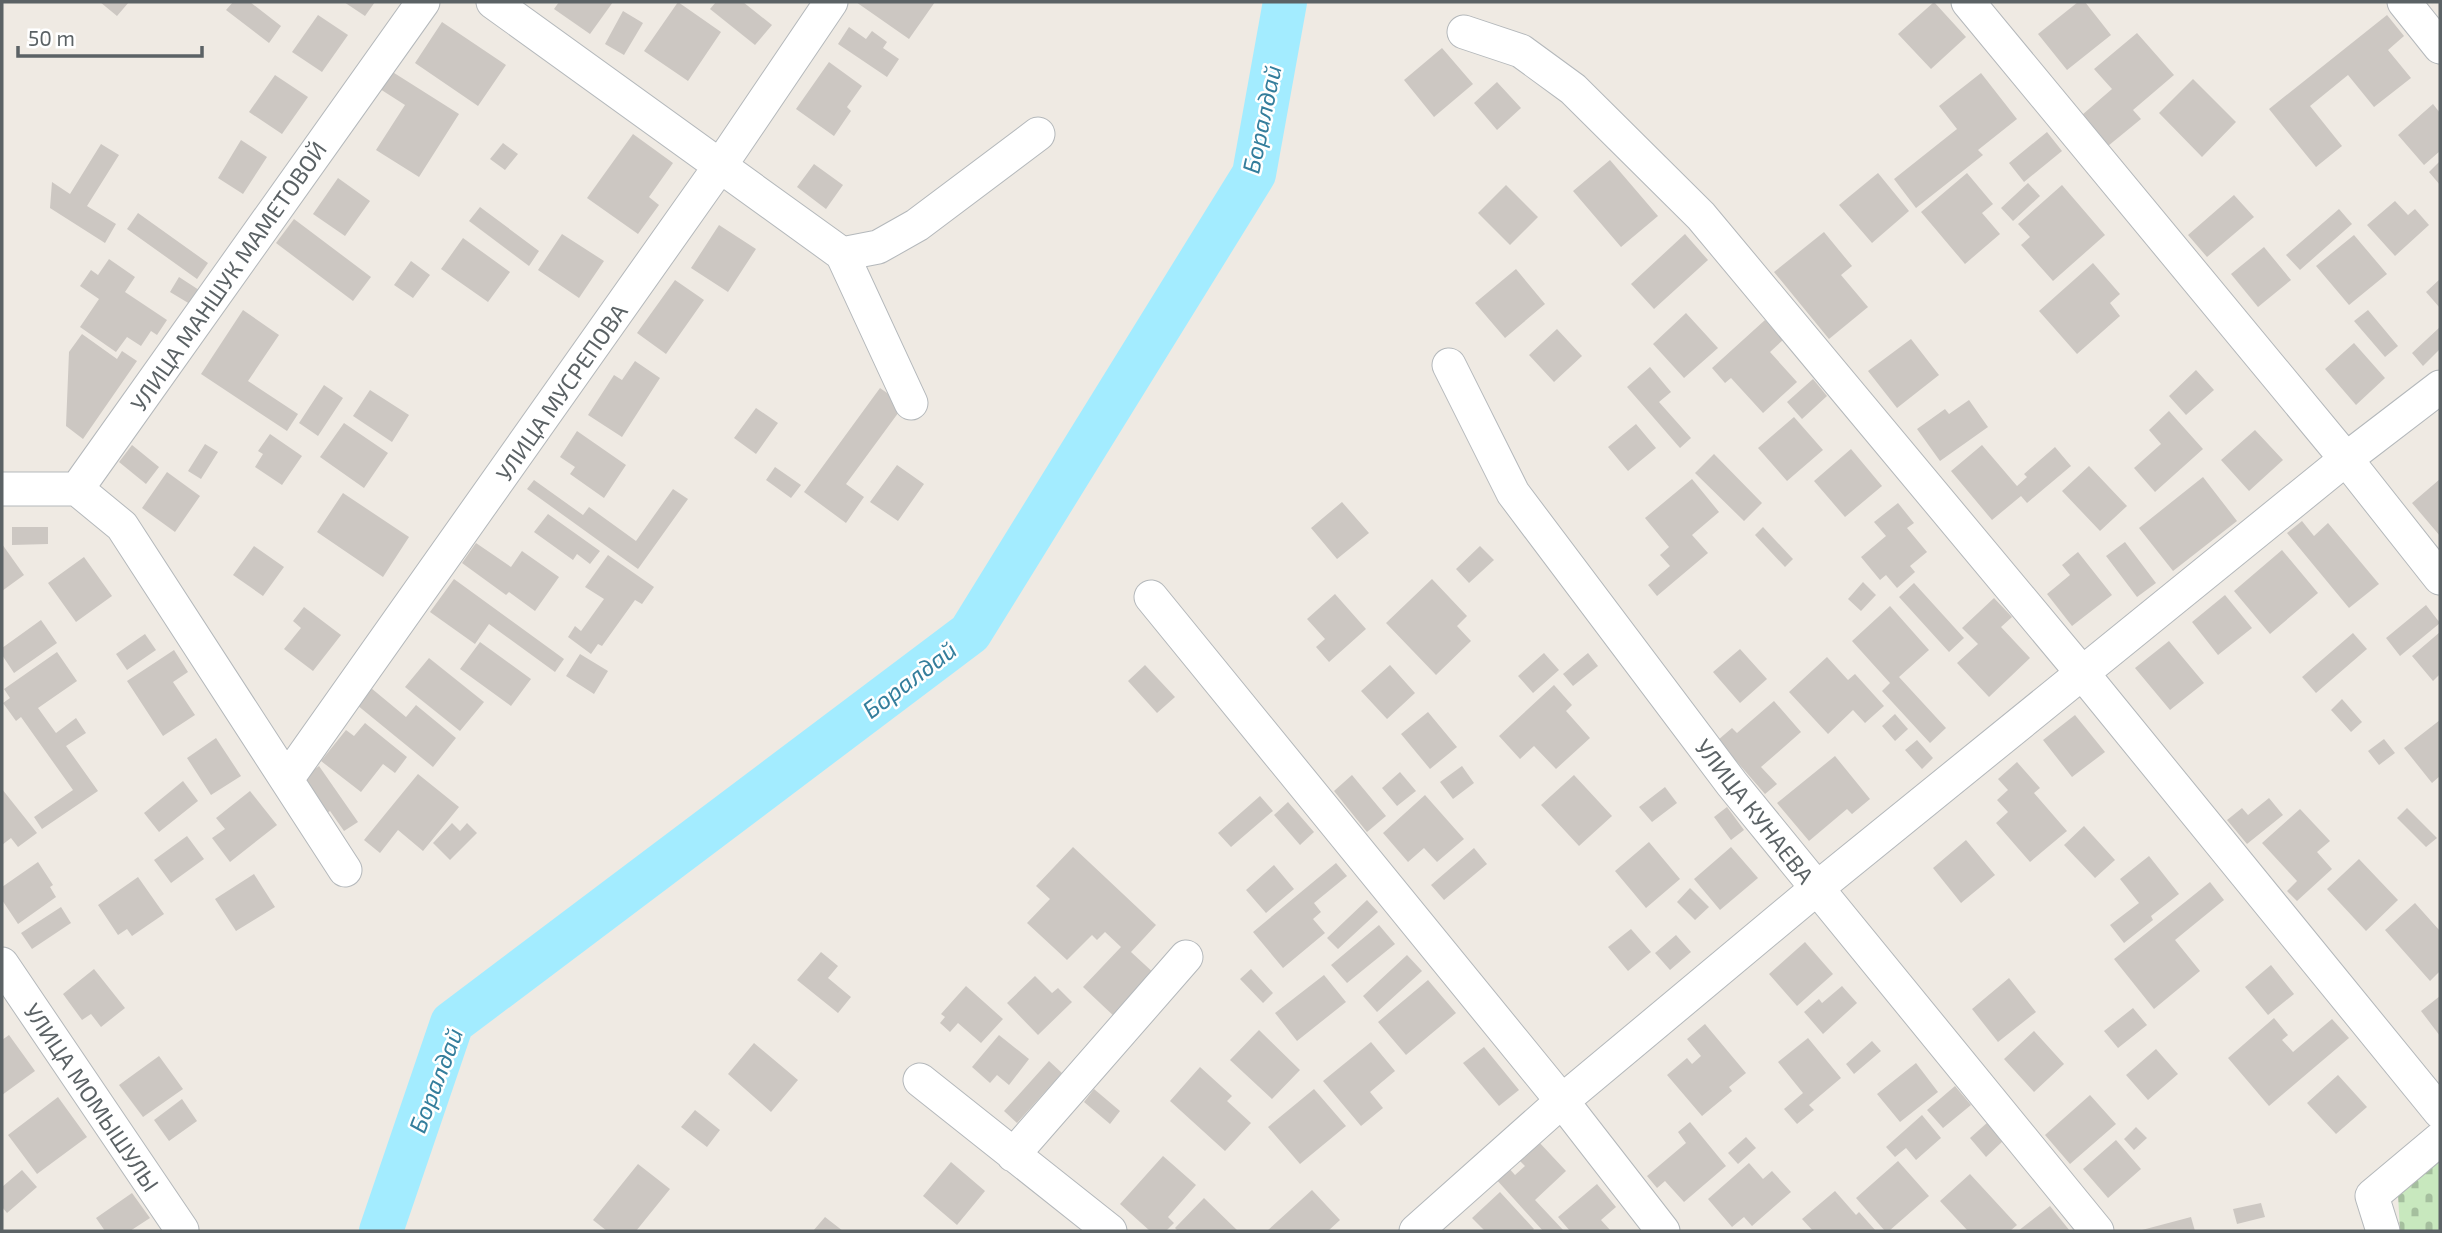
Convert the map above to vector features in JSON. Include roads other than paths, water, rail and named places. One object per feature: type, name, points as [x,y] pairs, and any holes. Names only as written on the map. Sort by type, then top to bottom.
[{"type":"street","name":"УЛИЦА МАНШУК МАМЕТОВОЙ","points":[[77,489],[423,2]]},
{"type":"street","points":[[493,2],[842,254],[911,403]]},
{"type":"street","name":"УЛИЦА МУСРЕПОВА","points":[[286,779],[720,166],[831,2]]},
{"type":"street","points":[[1968,2],[2346,459],[2440,578]]},
{"type":"street","points":[[2404,2],[2440,47]]},
{"type":"street","points":[[1464,32],[1521,51],[1573,89],[1701,216],[2082,674],[2440,1112]]},
{"type":"street","points":[[842,254],[878,247],[917,225],[1038,134]]},
{"type":"street","name":"УЛИЦА КУНАЕВА","points":[[1449,365],[1513,493],[1731,784],[2097,1231]]},
{"type":"street","points":[[1416,1231],[1562,1101],[1816,889],[2346,459],[2440,387]]},
{"type":"street","points":[[2,489],[77,489],[122,526],[345,870]]},
{"type":"street","points":[[1151,597],[1562,1101],[1663,1231]]},
{"type":"street","points":[[1013,1155],[1186,957]]},
{"type":"street","name":"УЛИЦА МОМЫШУЛЫ","points":[[2,964],[182,1230]]},
{"type":"street","points":[[920,1080],[1110,1231]]},
{"type":"street","points":[[2383,1231],[2372,1196],[2440,1139]]},
{"type":"waterway","name":"Боралдай","points":[[381,1231],[452,1023],[970,633],[1254,174],[1285,2]]}]
